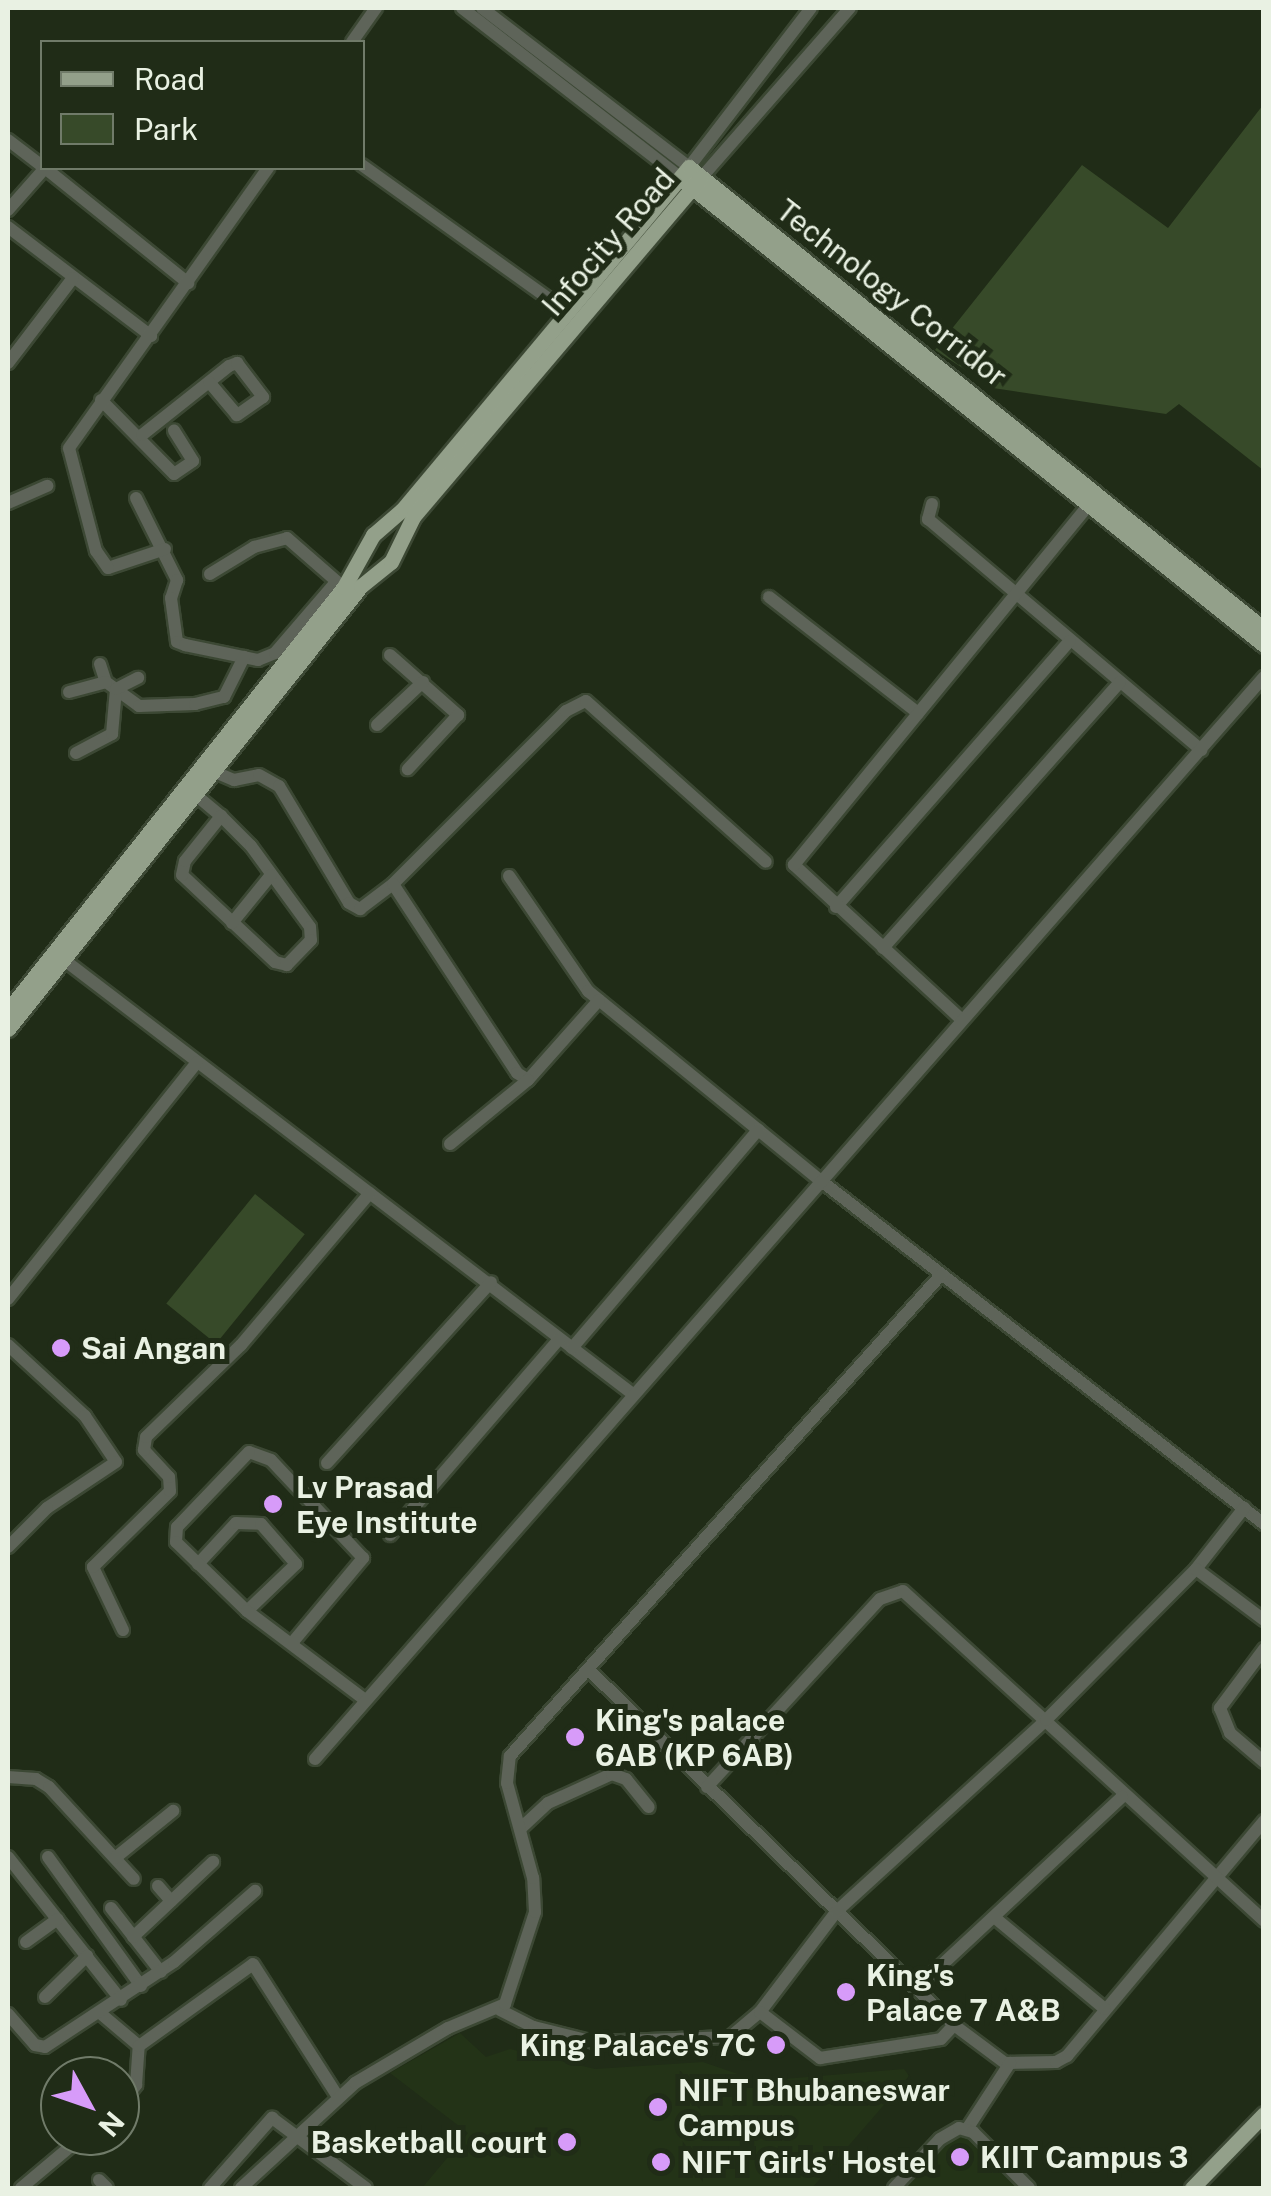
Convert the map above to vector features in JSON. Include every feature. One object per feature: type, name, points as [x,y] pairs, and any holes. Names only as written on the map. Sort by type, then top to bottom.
[{"type":"main road","name":"Infocity Road","points":[[8,1028],[62,960],[107,893],[348,583],[390,562],[408,514],[566,312],[690,177]]},
{"type":"main road","name":"Infocity Road","points":[[8,1010],[215,772],[348,583],[373,534],[408,514],[690,177]]},
{"type":"main road","points":[[690,177],[1090,504],[1132,529],[1264,645]]},
{"type":"main road","name":"Technology Corridor","points":[[690,177],[1132,529],[1264,629]]},
{"type":"main road","points":[[1203,2185],[1264,2114]]},
{"type":"street","points":[[353,40],[376,8]]},
{"type":"street","points":[[462,8],[690,177]]},
{"type":"street","name":"Technology Corridor","points":[[482,8],[690,177]]},
{"type":"street","name":"Infocity Road","points":[[690,177],[811,8]]},
{"type":"street","name":"Infocity Road","points":[[690,177],[850,8]]},
{"type":"street","points":[[8,140],[40,164]]},
{"type":"street","points":[[365,167],[566,312]]},
{"type":"street","points":[[8,210],[41,170]]},
{"type":"street","points":[[48,170],[188,283]]},
{"type":"street","points":[[165,549],[108,568],[96,551],[69,448],[267,170]]},
{"type":"street","points":[[8,226],[151,336]]},
{"type":"street","points":[[8,363],[73,278]]},
{"type":"street","points":[[142,435],[209,382]]},
{"type":"street","points":[[101,400],[142,435],[174,474],[193,460],[174,431]]},
{"type":"street","points":[[8,504],[47,486]]},
{"type":"street","points":[[136,498],[165,549],[177,580],[171,598],[177,642],[244,657],[276,653],[348,583],[286,538],[254,547],[210,574]]},
{"type":"street","points":[[932,504],[928,519],[1202,750]]},
{"type":"street","points":[[962,1020],[836,908],[794,865],[1090,504]]},
{"type":"street","points":[[768,597],[918,714]]},
{"type":"street","points":[[836,908],[1070,640]]},
{"type":"street","points":[[390,654],[455,710],[458,721],[408,769]]},
{"type":"street","points":[[111,686],[140,706],[212,701],[224,698],[244,657]]},
{"type":"street","points":[[76,753],[112,734],[111,686],[100,664]]},
{"type":"street","points":[[314,1759],[1264,677]]},
{"type":"street","points":[[69,692],[138,678]]},
{"type":"street","points":[[378,725],[423,682]]},
{"type":"street","points":[[883,948],[1120,682]]},
{"type":"street","points":[[215,772],[234,780],[260,775],[278,786],[354,908],[367,906],[394,884],[566,711],[586,701],[766,862]]},
{"type":"street","points":[[196,796],[221,816],[313,934],[293,962],[275,962],[182,875],[185,861],[221,816]]},
{"type":"street","points":[[232,923],[271,876]]},
{"type":"street","points":[[509,876],[572,973],[599,1000],[940,1276],[1264,1524]]},
{"type":"street","points":[[394,884],[528,1080]]},
{"type":"street","points":[[62,960],[634,1395]]},
{"type":"street","points":[[450,1144],[528,1080],[599,1000]]},
{"type":"street","points":[[8,1300],[198,1062]]},
{"type":"street","points":[[572,1348],[758,1130]]},
{"type":"street","points":[[123,1630],[94,1567],[170,1491],[170,1477],[144,1450],[146,1438],[241,1345],[370,1193]]},
{"type":"street","points":[[500,2010],[535,1912],[520,1829],[507,1784],[510,1756],[940,1276]]},
{"type":"street","points":[[327,1463],[490,1282]]},
{"type":"street","points":[[390,1535],[559,1338]]},
{"type":"street","points":[[8,1345],[84,1416],[116,1462],[47,1508],[8,1546]]},
{"type":"street","points":[[292,1643],[364,1558],[260,1452],[240,1458],[176,1527],[176,1542],[248,1611],[365,1700]]},
{"type":"street","points":[[242,2188],[338,2097],[448,2028],[500,2010],[534,2027],[594,2042],[730,2037],[760,2012],[837,1911],[1046,1720],[1196,1569],[1244,1508]]},
{"type":"street","points":[[198,1564],[236,1524],[261,1524],[296,1564],[248,1611]]},
{"type":"street","points":[[1196,1569],[1264,1620]]},
{"type":"street","points":[[707,1787],[893,1590],[916,1597],[1122,1797],[1264,1921]]},
{"type":"street","points":[[1264,1648],[1220,1708],[1230,1733],[1264,1762]]},
{"type":"street","points":[[588,1669],[954,2025],[1010,2063],[1067,2056],[1211,1878],[1264,1822]]},
{"type":"street","points":[[520,1829],[548,1803],[612,1774],[626,1779],[649,1807]]},
{"type":"street","points":[[8,1777],[36,1779],[49,1787],[134,1879]]},
{"type":"street","points":[[916,1989],[1122,1797]]},
{"type":"street","points":[[115,1858],[174,1811]]},
{"type":"street","points":[[8,1858],[121,2000]]},
{"type":"street","points":[[48,1858],[141,1986]]},
{"type":"street","points":[[133,1937],[213,1862]]},
{"type":"street","points":[[158,1886],[172,1900]]},
{"type":"street","points":[[8,2014],[40,2048],[161,1972],[255,1891]]},
{"type":"street","points":[[111,1908],[161,1972]]},
{"type":"street","points":[[994,1916],[1105,2009]]},
{"type":"street","points":[[26,1942],[58,1919]]},
{"type":"street","points":[[45,1996],[87,1956]]},
{"type":"street","points":[[138,2056],[139,2046],[253,1964],[338,2097]]},
{"type":"street","points":[[760,2012],[820,2058],[941,2039],[954,2025]]},
{"type":"street","points":[[100,2013],[139,2046]]},
{"type":"street","points":[[894,2188],[940,2139],[967,2129],[1010,2063]]},
{"type":"street","points":[[210,2188],[267,2118],[366,2188]]},
{"type":"street","points":[[967,2129],[1029,2188]]},
{"type":"street","points":[[21,2188],[59,2156]]},
{"type":"shaded area","name":"NIFT Bhubaneswar Campus","points":[[460,2033],[486,2057],[510,2049],[595,2069],[703,2062],[758,2081],[904,2069],[909,2076],[812,2188],[422,2188],[468,2133],[390,2073]]},
{"type":"shaded area","name":"KIIT Campus 3","points":[[959,2128],[1029,2188],[894,2188]]},
{"type":"green space","points":[[1263,105],[1263,470],[1179,404],[1166,414],[993,388],[935,350],[1082,165],[1168,228]]},
{"type":"green space","points":[[255,1194],[305,1234],[216,1344],[166,1304]]},
{"type":"place","name":"Sai Angan","points":[[61,1348]]},
{"type":"place","name":"Lv Prasad Eye Institute","points":[[273,1504]]},
{"type":"place","name":"King's palace 6AB (KP 6AB)","points":[[575,1737]]},
{"type":"place","name":"King's Palace 7 A&B","points":[[846,1992]]},
{"type":"place","name":"King Palace's 7C","points":[[776,2045]]},
{"type":"place","name":"NIFT Bhubaneswar Campus","points":[[658,2107]]},
{"type":"place","name":"Basketball court","points":[[567,2142]]},
{"type":"place","name":"KIIT Campus 3","points":[[960,2157]]},
{"type":"place","name":"NIFT Girls' Hostel","points":[[661,2162]]}]
